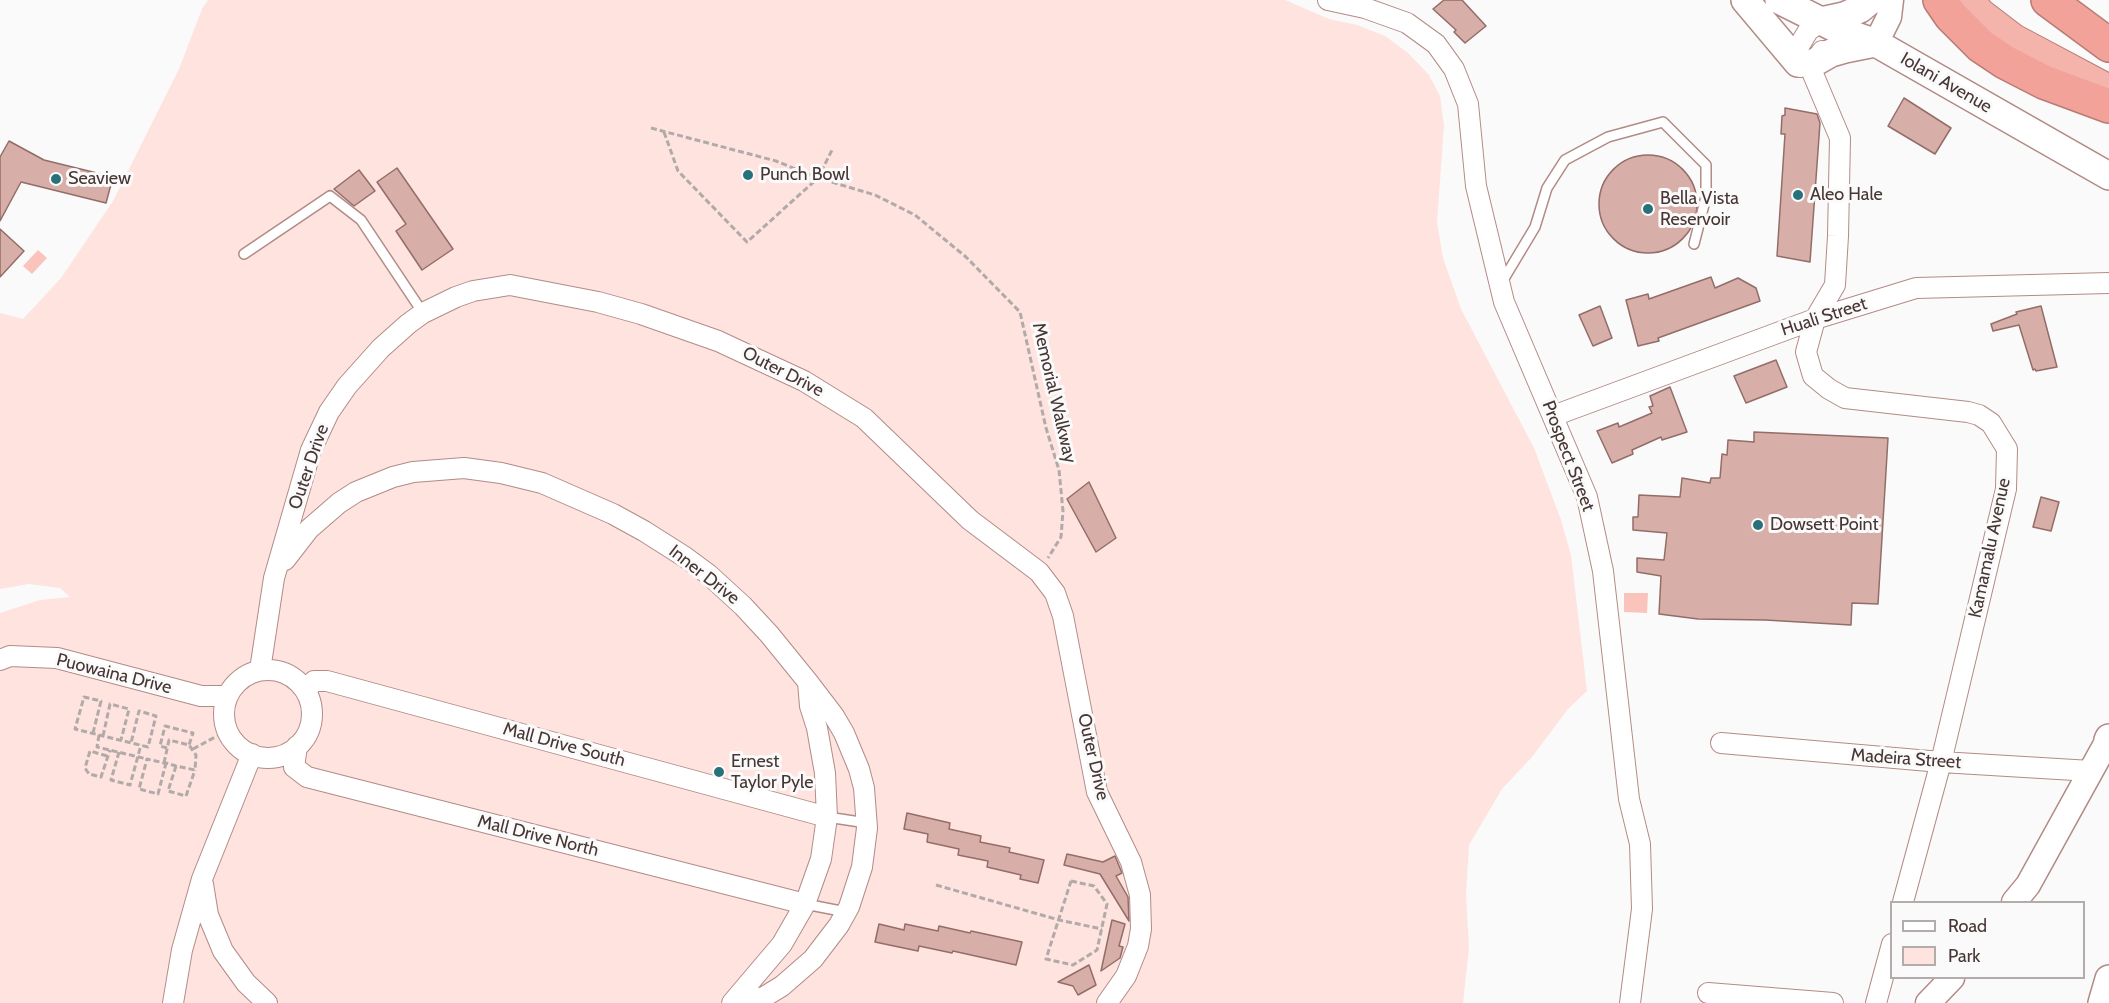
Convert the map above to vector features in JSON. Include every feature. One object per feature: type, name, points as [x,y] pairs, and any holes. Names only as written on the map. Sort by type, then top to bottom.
[{"type":"highway","points":[[1940,0],[1951,16],[1982,46],[2005,62],[2044,82],[2109,106]]},
{"type":"highway","points":[[1968,0],[1979,14],[2013,40],[2109,91]]},
{"type":"highway","points":[[2048,0],[2109,45]]},
{"type":"main road","points":[[1745,0],[1807,62],[1845,49],[1876,43]]},
{"type":"main road","name":"Iolani Avenue","points":[[1779,0],[1828,24],[1876,43],[2109,176]]},
{"type":"main road","points":[[1828,24],[1860,9],[1870,0]]},
{"type":"main road","points":[[2071,154],[2109,156]]},
{"type":"main road","points":[[2102,1003],[2109,979]]},
{"type":"street","name":"Prospect Street","points":[[1330,0],[1365,8],[1407,23],[1436,44],[1454,69],[1468,104],[1476,186],[1499,286],[1587,497],[1603,571],[1629,799],[1640,844],[1642,909],[1630,1003]]},
{"type":"street","points":[[1876,43],[1889,17],[1891,0]]},
{"type":"street","points":[[1807,62],[1799,46],[1803,38],[1808,31],[1828,24]]},
{"type":"street","name":"Kamamalu Avenue","points":[[1807,62],[1839,138],[1835,285],[1815,319],[1808,337],[1806,352],[1813,376],[1845,398],[1979,415],[1991,423],[2007,449],[2006,489],[1941,762],[1904,901]]},
{"type":"street","name":"Huali Street","points":[[1553,416],[1815,319],[1916,288],[2109,283]]},
{"type":"street","name":"Outer Drive","points":[[260,670],[274,578],[311,450],[329,412],[347,386],[393,335],[423,313],[473,291],[510,285],[598,302],[641,314],[718,341],[804,381],[864,418],[970,520],[1039,572],[1055,593],[1063,616],[1097,792],[1131,862],[1140,895],[1141,929],[1138,946],[1126,976],[1107,1003]]},
{"type":"street","name":"Inner Drive","points":[[274,578],[290,552],[309,529],[339,503],[374,484],[393,477],[430,469],[464,468],[501,473],[542,483],[582,499],[644,531],[685,557],[708,574],[743,606],[770,634],[807,682],[825,773],[827,817],[820,860],[805,904],[782,944],[750,979],[734,1003]]},
{"type":"street","name":"Puowaina Drive","points":[[0,660],[10,656],[57,658],[201,696],[228,696]]},
{"type":"street","points":[[260,670],[273,670],[286,673],[306,690],[312,714],[310,726],[305,737],[287,753],[264,758],[252,754],[233,741],[227,731],[224,713],[228,696],[241,679],[260,670]]},
{"type":"street","name":"Mall Drive South","points":[[306,690],[314,681],[327,681],[827,817]]},
{"type":"street","points":[[734,1003],[764,998],[798,973],[827,943],[846,912],[862,867],[867,823],[864,789],[853,751],[834,716],[807,682]]},
{"type":"street","points":[[2016,901],[2028,885],[2109,739]]},
{"type":"street","name":"Madeira Street","points":[[1721,743],[1941,762],[2091,771]]},
{"type":"street","name":"Mall Drive North","points":[[297,746],[294,767],[307,777],[805,904]]},
{"type":"street","points":[[173,1003],[182,950],[202,879],[252,754]]},
{"type":"street","points":[[202,879],[208,915],[223,951],[246,983],[267,1003]]},
{"type":"street","points":[[1876,1003],[1890,951]]},
{"type":"street","points":[[1928,1003],[1951,979]]},
{"type":"street","points":[[1708,993],[1833,1003]]},
{"type":"lane","points":[[1499,286],[1535,227],[1547,188],[1565,160],[1608,137],[1663,122],[1706,165],[1706,197],[1694,244]]},
{"type":"lane","points":[[244,254],[330,196],[361,220],[423,313]]},
{"type":"lane","points":[[827,817],[867,823]]},
{"type":"lane","points":[[805,904],[846,912]]},
{"type":"path","name":"Memorial Walkway","points":[[651,128],[776,161],[818,178],[875,195],[915,215],[966,257],[1020,312],[1039,398],[1059,470],[1063,511],[1061,537],[1039,572]]},
{"type":"path","points":[[664,132],[678,171],[747,242],[818,178],[833,148]]},
{"type":"path","points":[[93,733],[101,701],[84,697],[75,729],[148,747],[156,716],[139,711],[131,742]]},
{"type":"path","points":[[121,740],[129,709],[110,704],[98,747],[195,770]]},
{"type":"path","points":[[167,748],[160,746],[165,726],[193,733],[189,745]]},
{"type":"path","points":[[193,749],[217,736]]},
{"type":"path","points":[[147,759],[139,789],[158,794],[169,740],[189,745],[196,755],[195,770],[186,796],[168,791],[176,766]]},
{"type":"path","points":[[119,752],[111,780],[130,785],[141,745]]},
{"type":"path","points":[[107,756],[90,751],[85,768],[89,774],[101,777],[110,750]]},
{"type":"path","points":[[1071,881],[1094,886],[1107,904],[1097,950],[1073,965],[1046,959],[1059,920],[1071,881]]},
{"type":"path","points":[[936,885],[1059,920],[1102,929]]},
{"type":"green space","points":[[208,0],[1285,0],[1329,19],[1357,25],[1385,36],[1408,53],[1429,75],[1440,96],[1444,126],[1437,222],[1443,258],[1461,309],[1534,448],[1561,520],[1571,555],[1587,691],[1568,709],[1532,757],[1502,789],[1469,845],[1466,895],[1469,948],[1463,1003],[0,1003],[0,613],[40,600],[70,597],[60,588],[29,584],[0,589],[0,313],[23,319],[61,278],[113,201],[179,69],[202,9]]},
{"type":"shaded area","points":[[38,250],[47,258],[32,274],[23,266]]},
{"type":"shaded area","points":[[1624,593],[1648,593],[1647,613],[1624,612]]},
{"type":"building","points":[[1444,0],[1462,0],[1486,26],[1465,43],[1454,32],[1456,30],[1433,9]]},
{"type":"building","points":[[1904,98],[1951,128],[1935,154],[1888,126]]},
{"type":"building","name":"Aleo Hale","points":[[1785,108],[1817,114],[1820,123],[1810,262],[1777,256],[1785,134],[1781,134]]},
{"type":"building","name":"Seaview","points":[[9,141],[44,160],[113,177],[106,203],[21,182],[0,221],[0,157]]},
{"type":"building","name":"Bella Vista Reservoir","points":[[1648,155],[1667,159],[1682,170],[1693,185],[1697,204],[1693,223],[1682,238],[1667,249],[1648,253],[1629,249],[1614,238],[1603,223],[1599,204],[1603,185],[1614,170],[1629,159]]},
{"type":"building","points":[[397,168],[453,249],[422,270],[396,231],[406,224],[377,182]]},
{"type":"building","points":[[359,170],[375,191],[354,206],[334,189]]},
{"type":"building","points":[[0,229],[24,251],[0,277]]},
{"type":"building","points":[[1711,277],[1715,288],[1738,278],[1756,288],[1760,301],[1658,338],[1659,341],[1638,346],[1626,300],[1648,294],[1649,299]]},
{"type":"building","points":[[1600,306],[1612,338],[1593,346],[1579,315]]},
{"type":"building","points":[[2041,306],[2057,367],[2036,371],[2033,370],[2019,325],[1993,331],[1991,324],[2017,314],[2016,312]]},
{"type":"building","points":[[1776,360],[1787,387],[1746,403],[1734,376]]},
{"type":"building","points":[[1670,387],[1687,432],[1662,440],[1661,437],[1632,450],[1633,454],[1612,463],[1597,431],[1618,423],[1619,427],[1652,413],[1649,407],[1653,406],[1650,396]]},
{"type":"building","name":"Dowsett Point","points":[[1754,432],[1888,438],[1878,604],[1852,603],[1851,625],[1698,619],[1659,614],[1661,576],[1637,572],[1637,558],[1664,560],[1667,533],[1633,530],[1633,517],[1638,517],[1639,495],[1680,497],[1682,478],[1710,483],[1711,478],[1720,478],[1722,454],[1727,455],[1728,440],[1754,442]]},
{"type":"building","points":[[1089,482],[1116,538],[1096,552],[1067,499]]},
{"type":"building","points":[[2041,497],[2059,502],[2051,531],[2033,527]]},
{"type":"building","points":[[907,813],[950,823],[949,829],[981,836],[980,842],[1010,848],[1009,852],[1044,860],[1038,883],[1020,879],[1021,875],[987,867],[988,861],[958,855],[959,849],[927,842],[928,834],[904,829]]},
{"type":"building","points":[[1067,854],[1103,862],[1115,856],[1122,873],[1116,876],[1128,897],[1129,921],[1100,874],[1064,865]]},
{"type":"building","points":[[1112,920],[1125,924],[1119,946],[1123,947],[1120,958],[1101,971]]},
{"type":"building","points":[[879,924],[904,930],[905,924],[938,931],[939,926],[1022,942],[1016,965],[953,951],[952,953],[919,946],[918,951],[875,942]]},
{"type":"building","points":[[1089,965],[1096,985],[1078,995],[1073,986],[1058,982]]},
{"type":"place","name":"Punch Bowl","points":[[748,175]]},
{"type":"place","name":"Seaview","points":[[56,179]]},
{"type":"place","name":"Aleo Hale","points":[[1798,195]]},
{"type":"place","name":"Bella Vista Reservoir","points":[[1648,209]]},
{"type":"place","name":"Dowsett Point","points":[[1758,525]]},
{"type":"place","name":"Ernest Taylor Pyle","points":[[719,772]]}]
